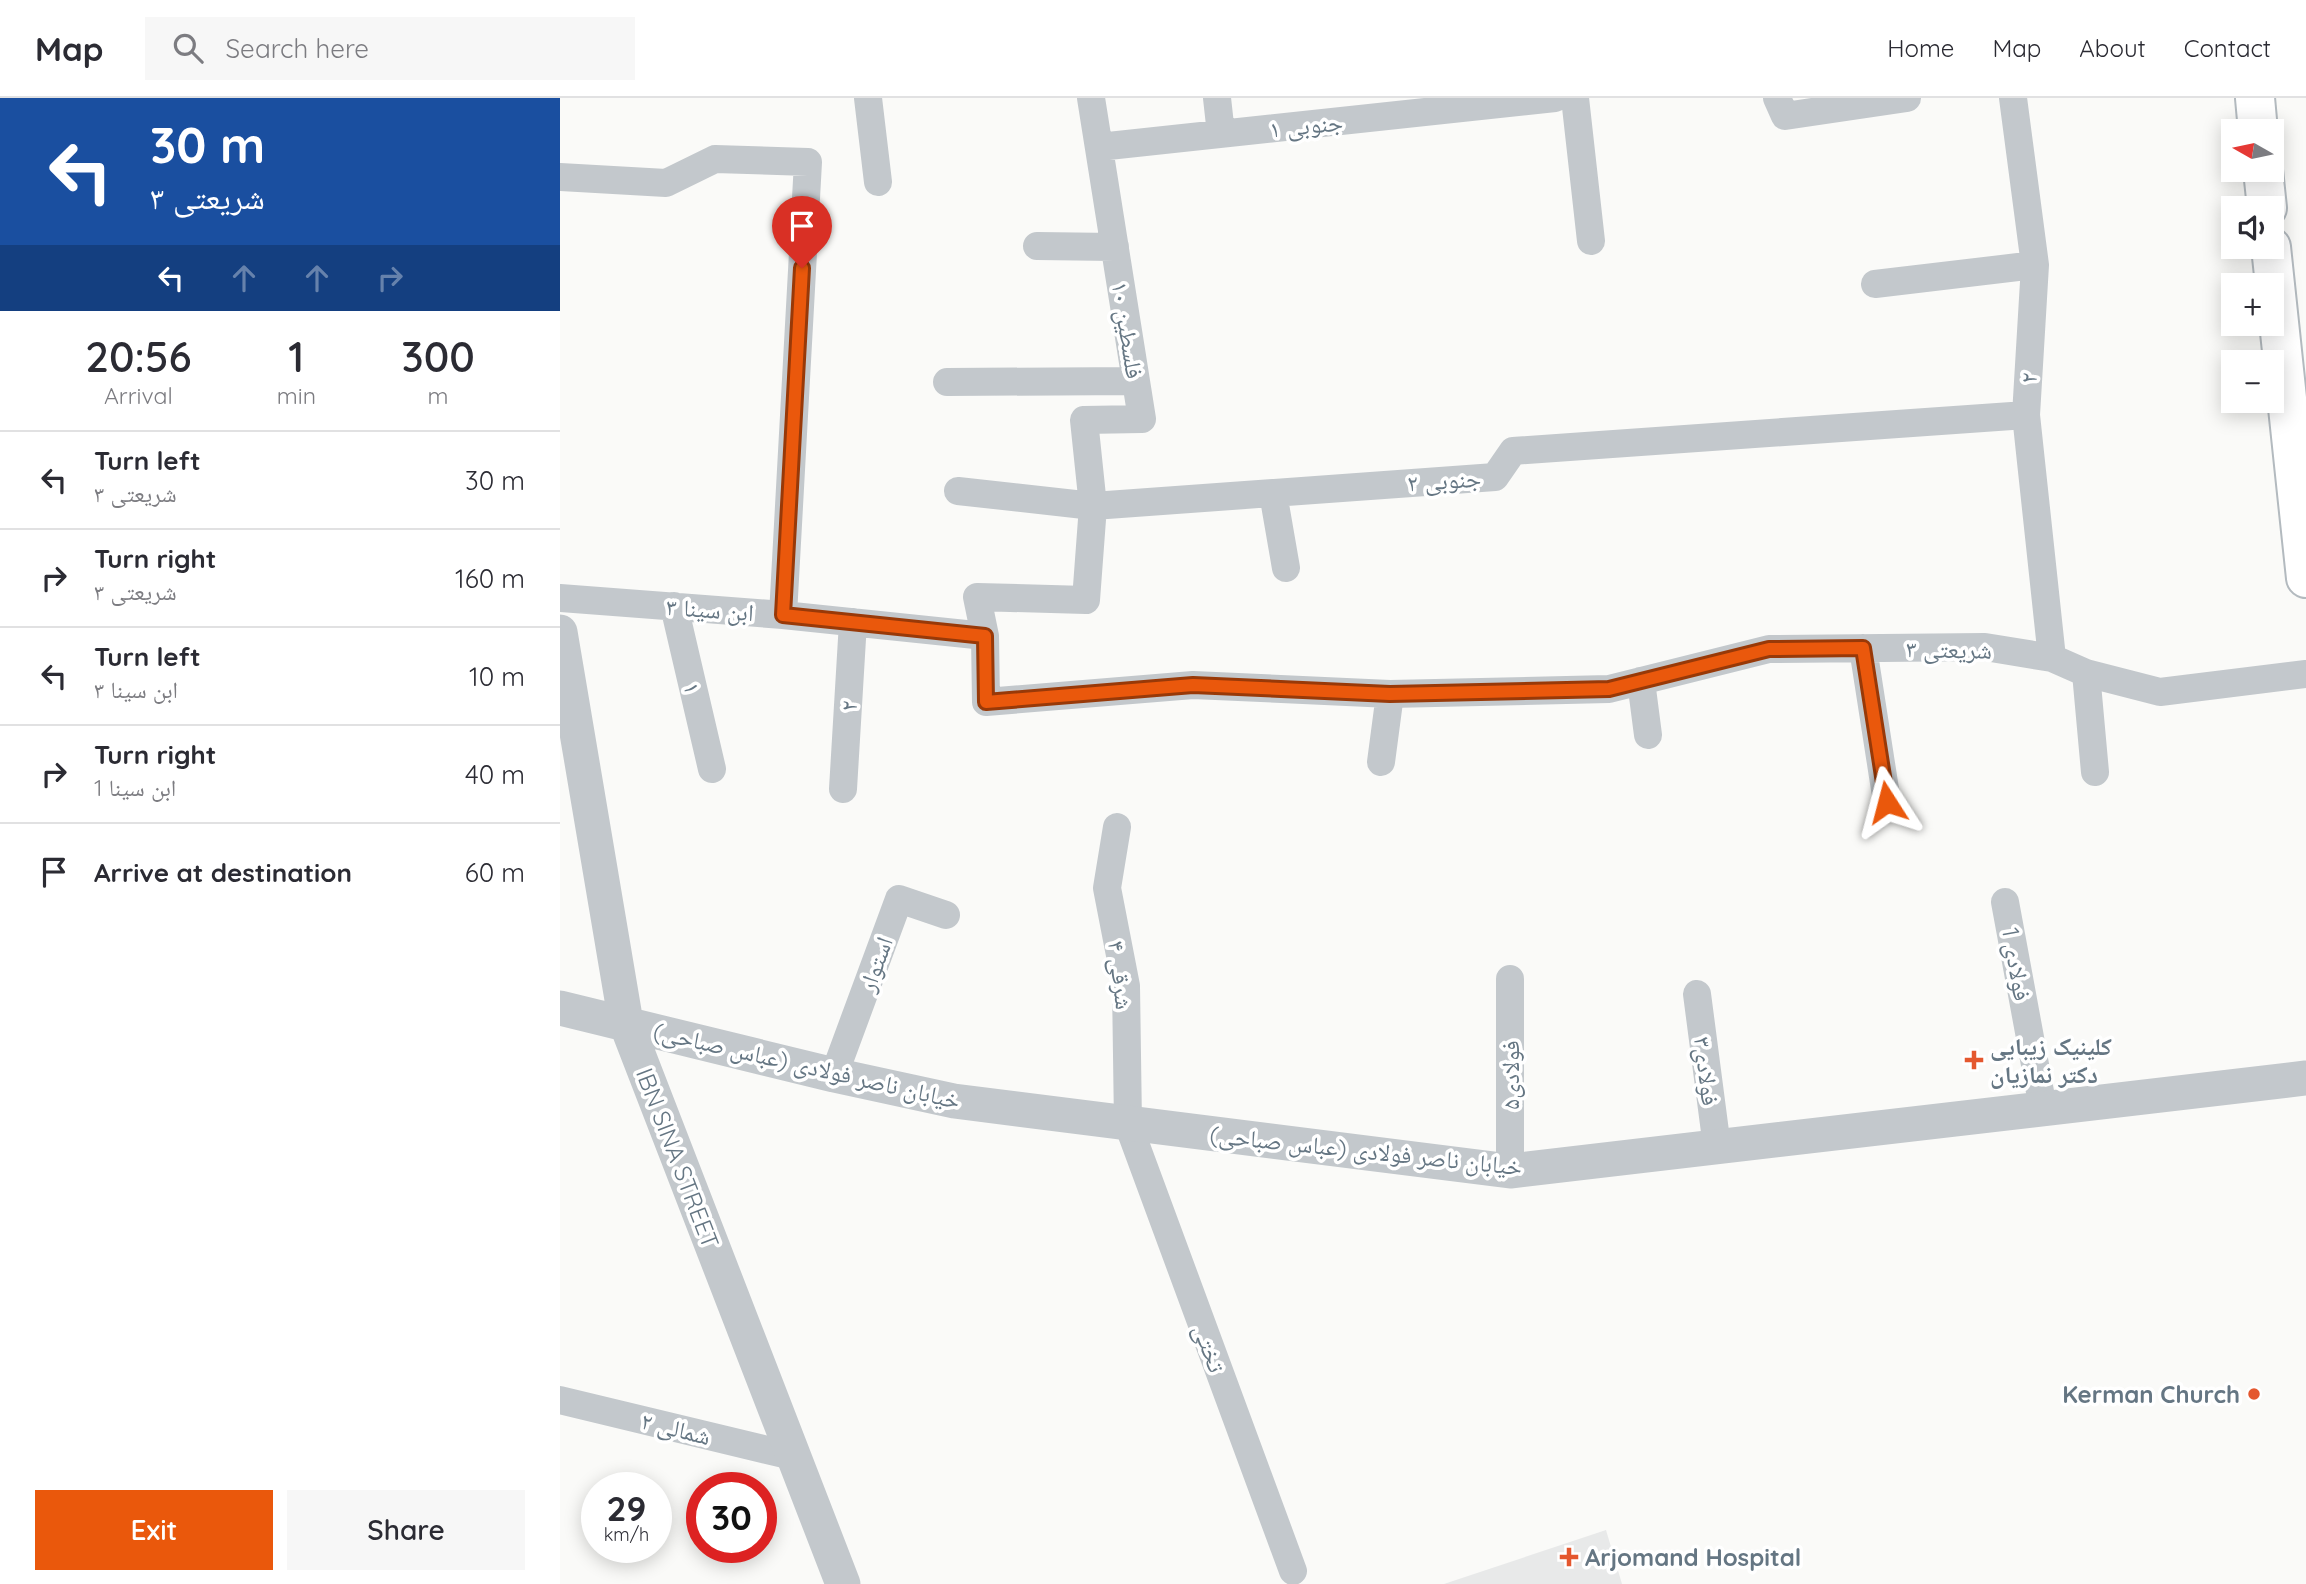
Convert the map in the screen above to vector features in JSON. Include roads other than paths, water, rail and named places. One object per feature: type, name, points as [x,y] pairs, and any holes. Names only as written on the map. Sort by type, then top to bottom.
[{"type":"main road","points":[[2255,98],[2257,119]]},
{"type":"main road","points":[[2272,259],[2306,578]]},
{"type":"street","points":[[868,98],[878,182]]},
{"type":"street","name":"فلسطین ۱۰","points":[[1091,98],[1142,419],[1084,420],[1093,506]]},
{"type":"street","points":[[1217,98],[1221,134]]},
{"type":"street","name":"۱ جنوبی","points":[[1099,147],[1555,98]]},
{"type":"street","points":[[1575,98],[1591,242]]},
{"type":"street","points":[[1777,98],[1785,116],[1907,98]]},
{"type":"street","name":"۲","points":[[2013,98],[2035,265],[2026,415],[2052,658]]},
{"type":"street","points":[[560,177],[666,183],[715,159],[807,162],[783,615]]},
{"type":"street","points":[[1037,246],[1115,247]]},
{"type":"street","points":[[1875,284],[2035,265]]},
{"type":"street","points":[[947,382],[1136,381]]},
{"type":"street","name":"۲ جنوبی","points":[[1093,506],[1495,477],[1513,451],[2026,415]]},
{"type":"street","points":[[958,491],[1093,506],[1086,600],[977,597],[985,636]]},
{"type":"street","points":[[1273,493],[1286,568]]},
{"type":"street","name":"ابن سینا ۳","points":[[560,598],[783,615],[985,636]]},
{"type":"street","name":"۱","points":[[674,606],[712,769]]},
{"type":"street","name":"۲","points":[[844,789],[853,622]]},
{"type":"street","name":"IBN SINA STREET","points":[[560,632],[626,1023],[843,1584]]},
{"type":"street","name":"شریعتی ۳","points":[[985,636],[986,702],[1193,685],[1390,694],[1609,689],[1769,649],[1985,647],[2052,658],[2086,673],[2160,692],[2306,674]]},
{"type":"street","points":[[1863,648],[1887,802]]},
{"type":"street","points":[[2086,673],[2095,772]]},
{"type":"street","points":[[1641,681],[1648,735]]},
{"type":"street","points":[[1381,762],[1390,694]]},
{"type":"street","name":"۴ شرقی","points":[[1117,827],[1107,888],[1126,986],[1128,1124]]},
{"type":"street","name":"استوار","points":[[835,1075],[899,900],[946,915]]},
{"type":"street","name":"فولادی 1","points":[[2006,902],[2043,1108]]},
{"type":"street","name":"فولادی۵","points":[[1510,979],[1510,1171]]},
{"type":"street","name":"فولادی۳","points":[[1697,994],[1717,1147]]},
{"type":"street","name":"خیابان ناصر فولادی (عباس صباحی)","points":[[560,1009],[954,1101],[1510,1171],[2306,1078]]},
{"type":"street","name":"تختی","points":[[1128,1124],[1293,1572]]},
{"type":"street","name":"۲ شمالی","points":[[560,1400],[792,1456]]},
{"type":"place","name":"کلینیک زیبایی دکتر نمازیان","points":[[1974,1060]]},
{"type":"place","name":"Kerman Church","points":[[2254,1394]]},
{"type":"place","name":"Arjomand Hospital","points":[[1569,1557]]}]
